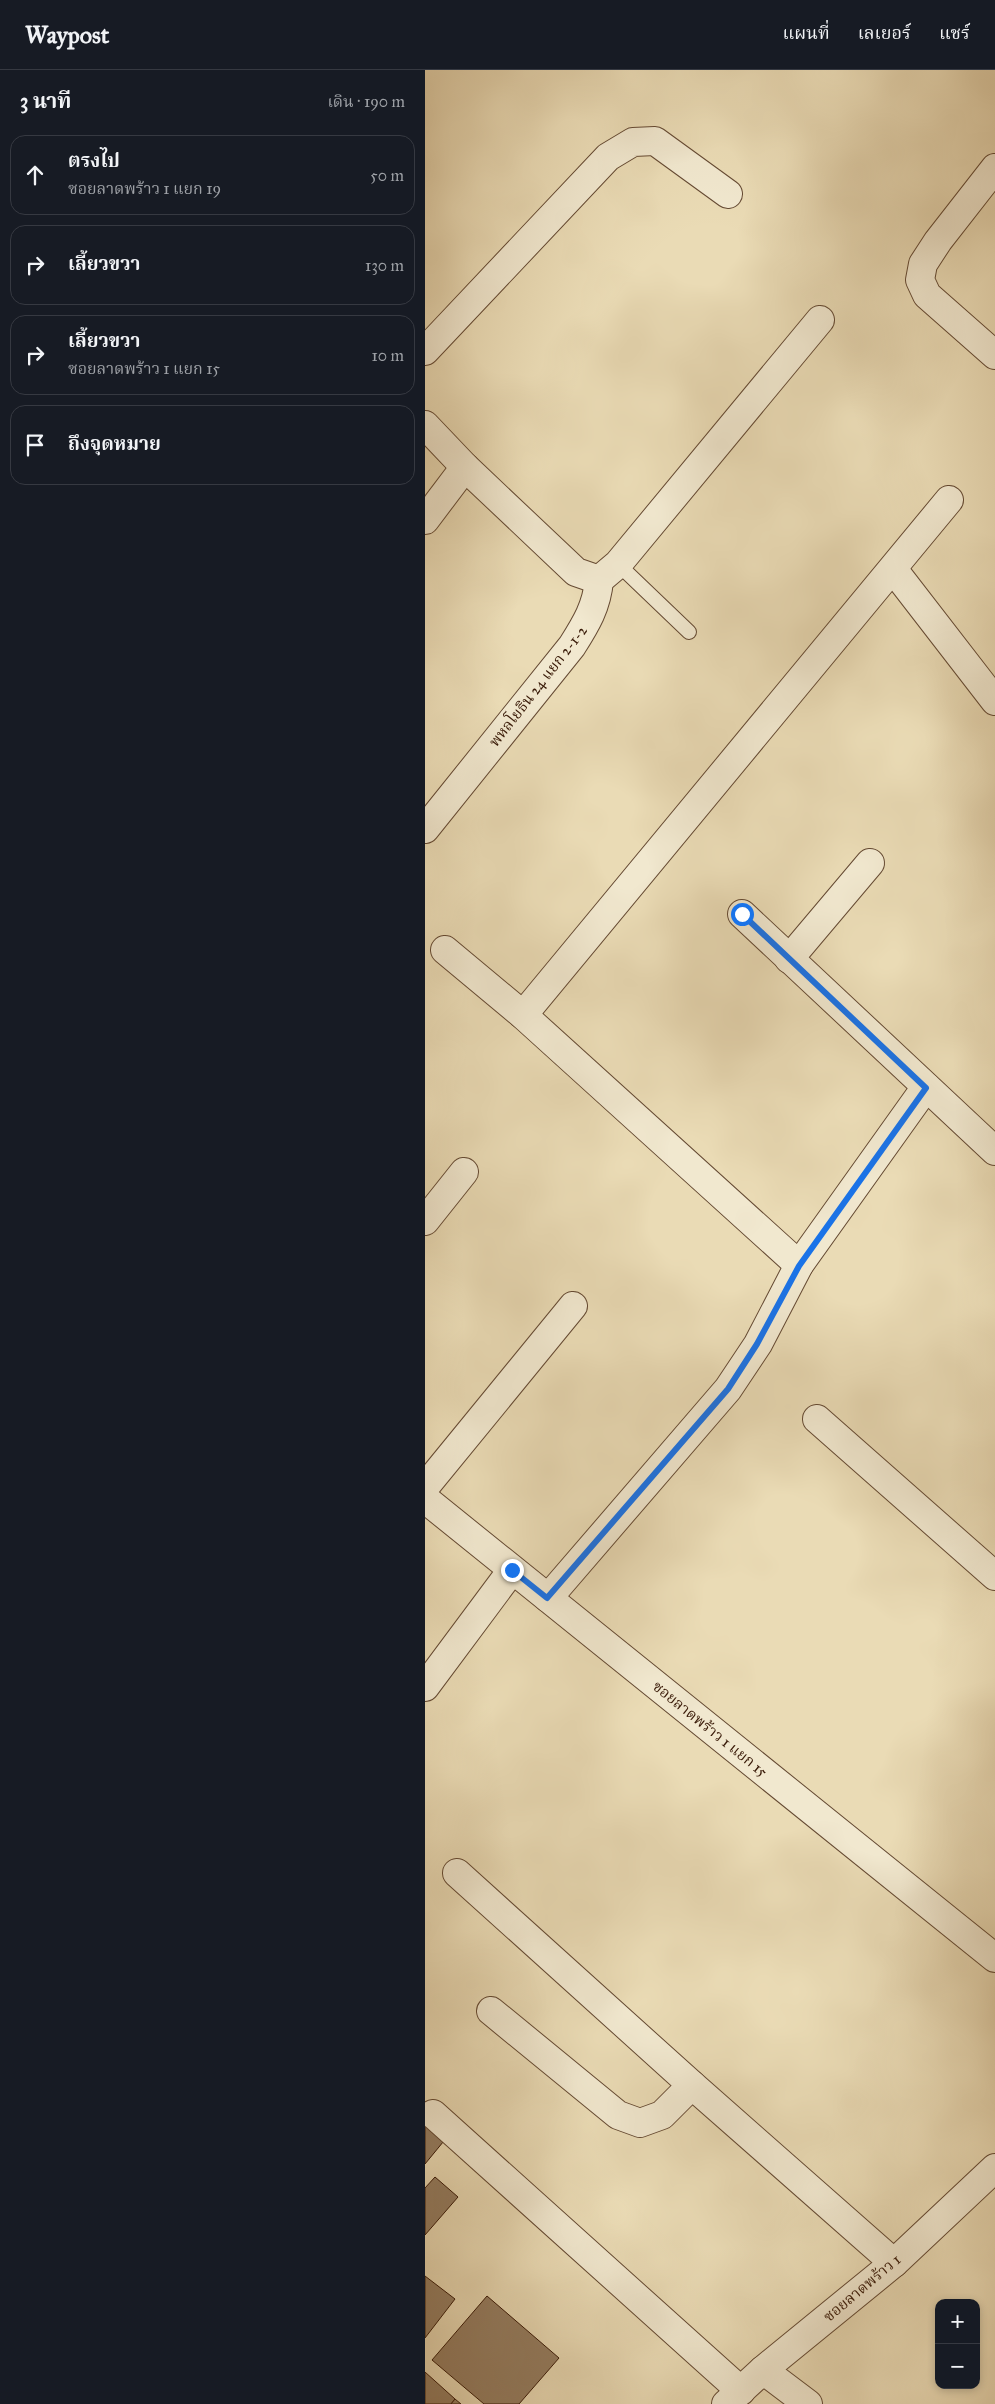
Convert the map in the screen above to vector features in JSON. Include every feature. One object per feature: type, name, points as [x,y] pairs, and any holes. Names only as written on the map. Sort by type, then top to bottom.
[{"type":"street","points":[[425,351],[608,157],[633,142],[655,141],[728,194]]},
{"type":"street","points":[[995,168],[938,241],[923,264],[919,280],[927,295],[995,355]]},
{"type":"street","points":[[425,424],[465,467],[576,572],[609,572],[820,320]]},
{"type":"street","points":[[425,520],[465,467]]},
{"type":"street","points":[[523,1015],[949,500]]},
{"type":"street","points":[[893,569],[995,701]]},
{"type":"street","name":"พหลโยธิน 24 แยก 2-1-2","points":[[425,829],[571,646],[591,617],[609,572]]},
{"type":"street","points":[[789,959],[869,863]]},
{"type":"street","points":[[742,914],[995,1151]]},
{"type":"street","points":[[445,950],[523,1015],[799,1266]]},
{"type":"street","points":[[547,1598],[728,1389],[757,1344],[799,1266],[926,1088]]},
{"type":"street","points":[[425,1221],[464,1172]]},
{"type":"street","points":[[425,1487],[573,1306]]},
{"type":"street","points":[[817,1420],[995,1576]]},
{"type":"street","name":"ซอยลาดพร้าว 1 แยก 15","points":[[425,1499],[995,1958]]},
{"type":"street","points":[[425,1687],[512,1570]]},
{"type":"street","points":[[457,1873],[691,2085],[894,2263]]},
{"type":"street","points":[[491,2011],[598,2101],[625,2118],[640,2123],[662,2116],[691,2085]]},
{"type":"street","points":[[433,2114],[734,2398]]},
{"type":"street","name":"ซอยลาดพร้าว 1","points":[[734,2398],[763,2370],[894,2263],[995,2168]]},
{"type":"street","points":[[763,2370],[807,2404]]},
{"type":"lane","points":[[609,572],[689,632]]},
{"type":"building","points":[[425,2117],[448,2136],[425,2164]]},
{"type":"building","points":[[435,2177],[458,2197],[425,2235],[425,2188]]},
{"type":"building","points":[[425,2276],[455,2299],[425,2338]]},
{"type":"building","points":[[487,2296],[559,2358],[519,2404],[484,2404],[432,2360]]},
{"type":"building","points":[[425,2372],[455,2399],[451,2404],[425,2404]]},
{"type":"building","points":[[455,2399],[461,2404],[451,2404]]},
{"type":"route","points":[[512,1570],[547,1598],[728,1389],[757,1344],[799,1266],[926,1088],[742,914]]}]
